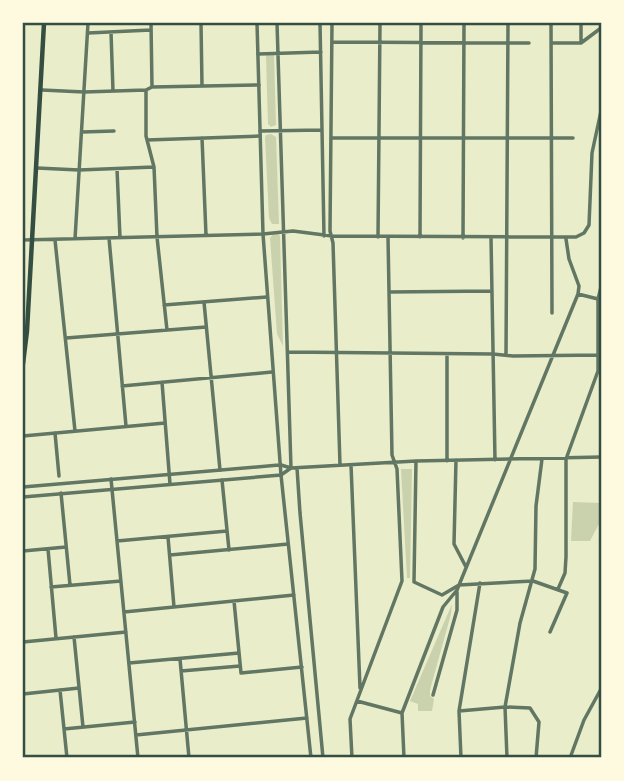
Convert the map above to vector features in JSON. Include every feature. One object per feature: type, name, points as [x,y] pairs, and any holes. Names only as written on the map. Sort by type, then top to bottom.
[{"type":"main road","points":[[23,364],[42,90],[44,23]]},
{"type":"street","points":[[75,239],[88,23]]},
{"type":"street","points":[[151,23],[152,87]]},
{"type":"street","points":[[201,23],[202,86]]},
{"type":"street","points":[[257,23],[263,234],[272,372],[279,465],[312,758]]},
{"type":"street","points":[[277,23],[291,468]]},
{"type":"street","points":[[320,23],[324,236]]},
{"type":"street","points":[[332,23],[331,236],[340,465]]},
{"type":"street","points":[[378,237],[380,23]]},
{"type":"street","points":[[420,237],[422,23]]},
{"type":"street","points":[[463,238],[464,23]]},
{"type":"street","points":[[506,355],[508,23]]},
{"type":"street","points":[[551,23],[552,313]]},
{"type":"street","points":[[580,23],[581,43]]},
{"type":"street","points":[[551,43],[581,43],[601,28]]},
{"type":"street","points":[[88,33],[151,30]]},
{"type":"street","points":[[111,32],[113,91]]},
{"type":"street","points":[[332,42],[529,43]]},
{"type":"street","points":[[258,54],[321,52]]},
{"type":"street","points":[[42,90],[84,92],[146,90],[152,87],[259,85]]},
{"type":"street","points":[[146,90],[147,140],[154,167],[157,237],[167,330]]},
{"type":"street","points":[[23,240],[263,234],[283,231],[324,236],[566,238],[584,233],[589,225],[593,153],[601,111]]},
{"type":"street","points":[[147,140],[322,130]]},
{"type":"street","points":[[82,132],[114,131]]},
{"type":"street","points":[[202,138],[206,235]]},
{"type":"street","points":[[331,138],[573,138]]},
{"type":"street","points":[[37,168],[79,170],[154,167]]},
{"type":"street","points":[[117,169],[120,238]]},
{"type":"street","points":[[352,758],[350,726],[356,701],[402,581],[397,469],[392,455],[388,237]]},
{"type":"street","points":[[109,238],[126,426]]},
{"type":"street","points":[[491,238],[495,460]]},
{"type":"street","points":[[404,758],[402,713],[443,607],[458,587],[512,460],[578,294],[579,286],[569,259],[566,238]]},
{"type":"street","points":[[55,240],[75,431]]},
{"type":"street","points":[[558,589],[565,573],[566,557],[566,458],[598,371],[598,299],[601,287]]},
{"type":"street","points":[[389,292],[492,291]]},
{"type":"street","points":[[578,294],[598,299]]},
{"type":"street","points":[[164,305],[267,297]]},
{"type":"street","points":[[204,302],[220,470]]},
{"type":"street","points":[[65,338],[207,327]]},
{"type":"street","points":[[288,352],[599,355]]},
{"type":"street","points":[[447,353],[447,461]]},
{"type":"street","points":[[122,386],[272,372]]},
{"type":"street","points":[[162,383],[170,484]]},
{"type":"street","points":[[23,436],[165,423]]},
{"type":"street","points":[[55,433],[59,476]]},
{"type":"street","points":[[23,487],[279,465],[291,468],[416,461],[601,457]]},
{"type":"street","points":[[507,758],[506,707],[520,623],[535,569],[536,506],[542,459]]},
{"type":"street","points":[[456,460],[454,544],[466,568]]},
{"type":"street","points":[[416,461],[413,569],[416,584],[442,595],[458,587],[480,583],[533,581],[558,589],[567,593],[550,632]]},
{"type":"street","points":[[351,464],[360,690]]},
{"type":"street","points":[[298,467],[323,758]]},
{"type":"street","points":[[23,496],[281,475],[291,468]]},
{"type":"street","points":[[111,479],[138,758]]},
{"type":"street","points":[[222,480],[229,550]]},
{"type":"street","points":[[61,493],[69,585]]},
{"type":"street","points":[[117,541],[227,531]]},
{"type":"street","points":[[168,537],[174,607]]},
{"type":"street","points":[[170,555],[288,544]]},
{"type":"street","points":[[23,551],[66,547]]},
{"type":"street","points":[[48,549],[56,638]]},
{"type":"street","points":[[51,587],[121,580]]},
{"type":"street","points":[[461,758],[459,711],[480,583]]},
{"type":"street","points":[[433,695],[457,610],[458,587]]},
{"type":"street","points":[[124,612],[294,596]]},
{"type":"street","points":[[234,601],[241,673],[302,667]]},
{"type":"street","points":[[23,642],[126,632]]},
{"type":"street","points":[[74,637],[83,727]]},
{"type":"street","points":[[129,663],[239,653]]},
{"type":"street","points":[[180,659],[189,758]]},
{"type":"street","points":[[181,671],[240,666]]},
{"type":"street","points":[[23,694],[79,688]]},
{"type":"street","points":[[570,758],[584,720],[601,689]]},
{"type":"street","points":[[60,690],[67,758]]},
{"type":"street","points":[[356,701],[402,713]]},
{"type":"street","points":[[459,711],[530,708],[539,722],[536,758]]},
{"type":"street","points":[[136,735],[307,718]]},
{"type":"street","points":[[64,729],[135,722]]},
{"type":"green space","points":[[266,55],[274,55],[276,125],[271,127],[268,124]]},
{"type":"green space","points":[[271,134],[276,137],[279,224],[272,224],[269,218],[265,138]]},
{"type":"green space","points":[[274,233],[280,236],[283,346],[277,334],[270,238]]},
{"type":"green space","points":[[401,469],[412,469],[410,578],[407,578]]},
{"type":"green space","points":[[573,502],[600,503],[600,522],[590,541],[571,541]]},
{"type":"green space","points":[[452,604],[430,690],[430,696],[434,699],[432,711],[418,711],[418,704],[410,701]]}]
